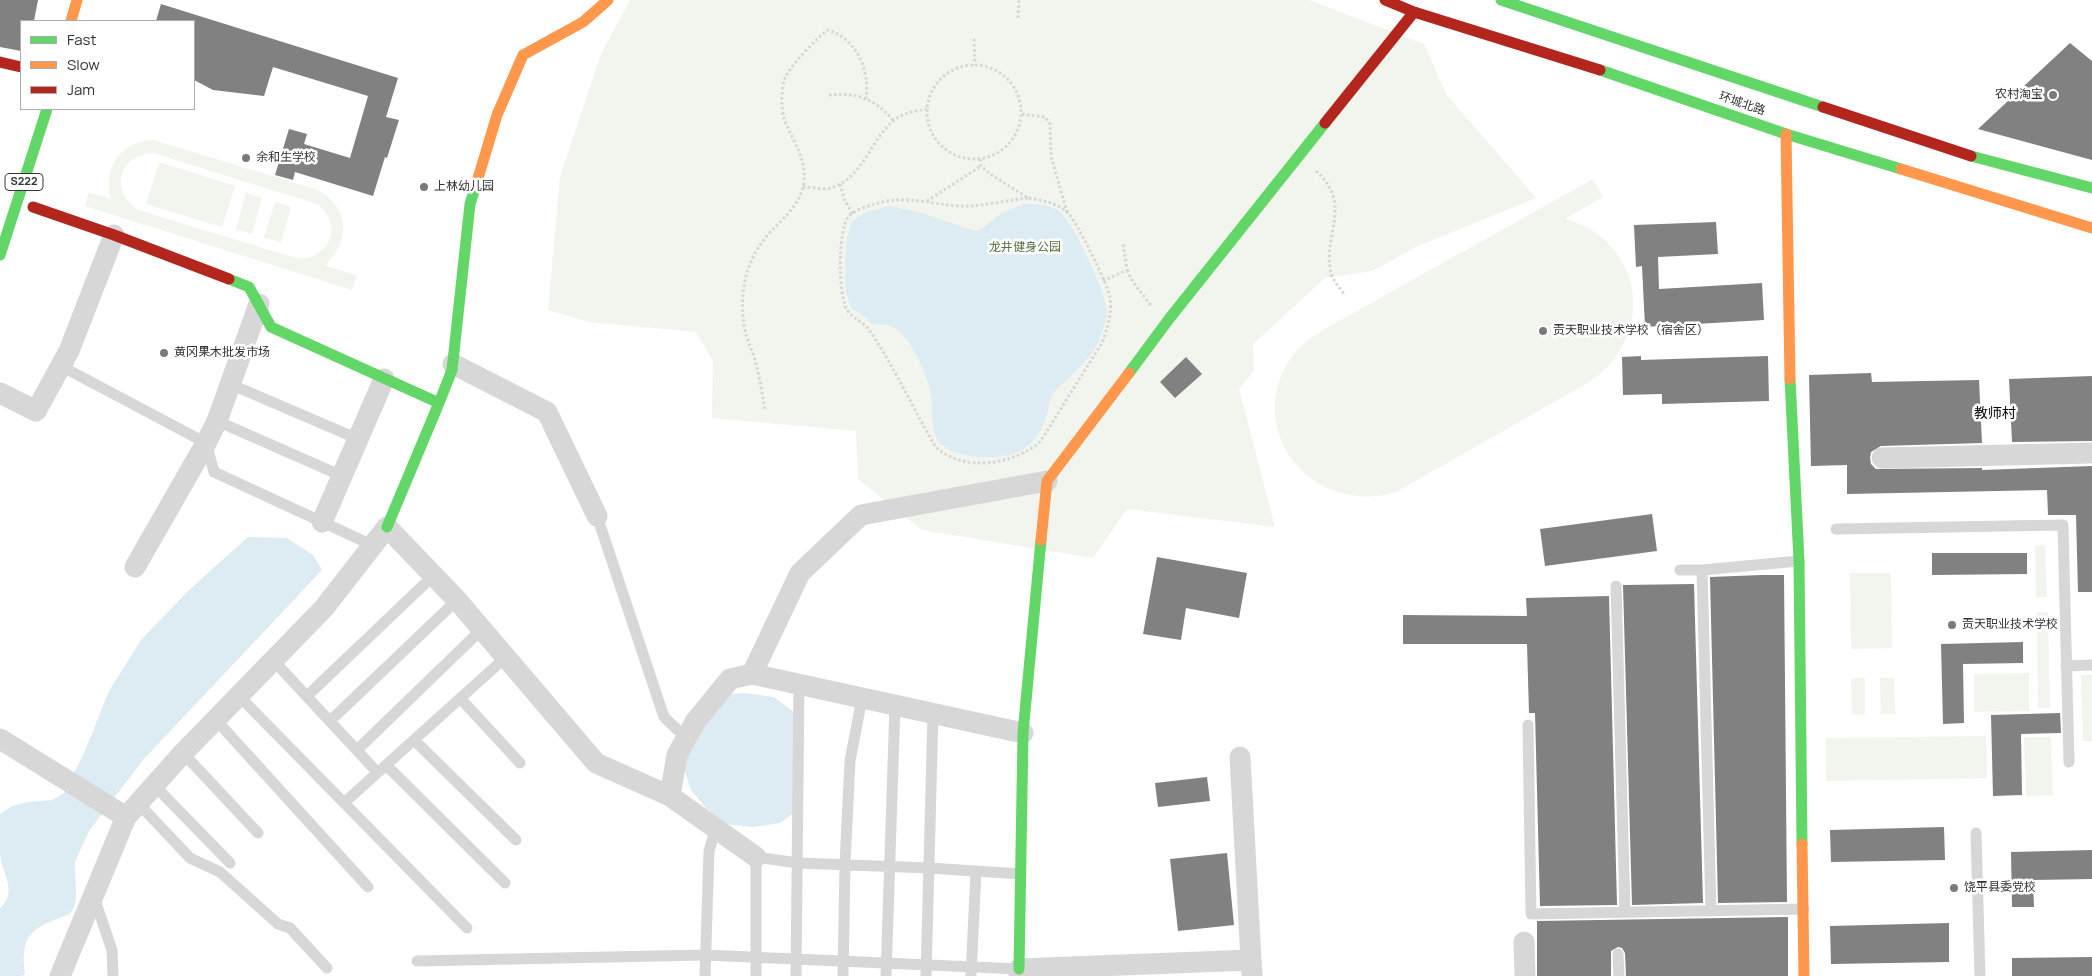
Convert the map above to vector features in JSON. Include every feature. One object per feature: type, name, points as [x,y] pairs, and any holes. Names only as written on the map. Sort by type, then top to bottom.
[{"type":"street","points":[[71,20],[77,0]]},
{"type":"street","points":[[60,976],[93,896],[125,809],[154,785],[324,608],[387,527],[439,403],[453,364],[470,204],[497,115],[523,55],[583,22],[608,0]]},
{"type":"street","name":"环城北路","points":[[1385,0],[1414,12],[1600,70],[1786,134],[2092,228]]},
{"type":"street","points":[[1240,758],[1252,968],[1019,973],[1023,733],[1047,481],[1169,319],[1414,12],[1418,0]]},
{"type":"street","name":"环城北路","points":[[1501,0],[1979,159],[2092,188]]},
{"type":"street","points":[[0,62],[20,67]]},
{"type":"street","name":"S222","points":[[0,255],[47,110]]},
{"type":"street","points":[[1786,134],[1790,386],[1799,560],[1804,976]]},
{"type":"street","points":[[33,207],[114,235],[250,288],[271,327],[439,403]]},
{"type":"street","points":[[0,393],[36,411],[61,366],[114,235]]},
{"type":"street","points":[[135,568],[217,421],[259,304]]},
{"type":"street","points":[[453,364],[547,412],[597,516]]},
{"type":"street","points":[[322,522],[384,379]]},
{"type":"street","points":[[1882,458],[2092,453]]},
{"type":"street","points":[[752,674],[800,572],[862,515],[1047,481]]},
{"type":"street","points":[[387,527],[457,600],[596,763],[670,796],[756,857]]},
{"type":"street","points":[[670,796],[677,755],[695,722],[730,679],[752,674],[1023,733]]},
{"type":"street","points":[[0,739],[67,782],[125,809]]},
{"type":"street","points":[[1524,942],[1525,976]]},
{"type":"lane","points":[[61,366],[206,443],[214,472],[372,546]]},
{"type":"lane","points":[[230,384],[358,439]]},
{"type":"lane","points":[[217,421],[342,476]]},
{"type":"lane","points":[[597,516],[664,717],[686,738]]},
{"type":"lane","points":[[1836,529],[2063,525],[2069,762]]},
{"type":"lane","points":[[1680,570],[1702,570],[1799,560]]},
{"type":"lane","points":[[1702,570],[1711,910]]},
{"type":"lane","points":[[307,696],[434,575]]},
{"type":"lane","points":[[1616,586],[1625,912]]},
{"type":"lane","points":[[330,721],[457,600]]},
{"type":"lane","points":[[356,750],[482,629]]},
{"type":"lane","points":[[345,802],[506,657]]},
{"type":"lane","points":[[273,660],[356,750],[381,768],[505,883]]},
{"type":"lane","points":[[2066,666],[2092,665]]},
{"type":"lane","points":[[796,976],[799,684]]},
{"type":"lane","points":[[239,696],[467,928]]},
{"type":"lane","points":[[460,698],[520,763]]},
{"type":"lane","points":[[843,976],[845,864],[850,761],[862,698]]},
{"type":"lane","points":[[886,976],[895,705]]},
{"type":"lane","points":[[926,970],[933,714]]},
{"type":"lane","points":[[216,720],[368,887]]},
{"type":"lane","points":[[1528,725],[1531,914],[1804,909]]},
{"type":"lane","points":[[414,740],[516,840]]},
{"type":"lane","points":[[183,753],[258,833]]},
{"type":"lane","points":[[154,785],[230,863]]},
{"type":"lane","points":[[125,809],[190,858],[220,872],[278,924],[290,928],[327,968]]},
{"type":"lane","points":[[705,976],[709,851],[716,828]]},
{"type":"lane","points":[[1976,833],[1980,976]]},
{"type":"lane","points":[[756,976],[756,857],[798,863],[1021,874]]},
{"type":"lane","points":[[971,971],[976,871]]},
{"type":"lane","points":[[93,896],[112,950],[113,976]]},
{"type":"lane","points":[[1618,954],[1619,976]]},
{"type":"lane","points":[[417,960],[705,955],[886,963],[926,970],[1019,973]]},
{"type":"path","points":[[1018,18],[1019,0]]},
{"type":"path","points":[[765,409],[756,364],[746,336],[742,306],[743,286],[754,254],[762,242],[786,218],[803,187],[801,153],[784,119],[782,107],[785,79],[819,37],[828,30],[837,33],[850,43],[860,57],[867,75],[866,99]]},
{"type":"path","points":[[974,39],[975,65]]},
{"type":"path","points":[[975,65],[984,66],[1007,78],[1018,95],[1022,114],[1019,127],[1013,138],[999,152],[980,159],[968,159],[956,156],[936,140],[930,129],[927,109],[931,92],[947,73],[958,67],[975,65]]},
{"type":"path","points":[[829,95],[843,94],[866,99],[881,107],[894,120]]},
{"type":"path","points":[[803,187],[829,188],[840,184],[857,169],[894,120],[912,112],[927,109]]},
{"type":"path","points":[[1022,114],[1045,117],[1050,124],[1051,156],[1067,212]]},
{"type":"path","points":[[1298,156],[1323,178],[1336,198],[1330,266],[1331,275],[1345,296]]},
{"type":"path","points":[[980,159],[981,166],[990,174],[1029,198]]},
{"type":"path","points":[[926,201],[981,166]]},
{"type":"path","points":[[840,184],[844,199],[853,214]]},
{"type":"path","points":[[1029,198],[1049,202],[1067,212],[1077,224],[1110,295],[1108,328],[1102,342],[1040,442],[1015,458],[998,462],[961,461],[943,454],[935,446],[869,329],[848,311],[842,292],[840,264],[844,231],[848,217],[875,204],[890,200],[926,201],[971,206],[1029,198]]},
{"type":"path","points":[[1123,243],[1127,270],[1133,282],[1152,306],[1169,319]]},
{"type":"path","points":[[1103,281],[1127,270]]},
{"type":"green space","name":"龙井健身公园","points":[[630,0],[1309,0],[1424,44],[1446,94],[1536,198],[1418,246],[1372,271],[1325,278],[1253,344],[1254,371],[1239,389],[1275,527],[1127,509],[1093,558],[922,530],[858,479],[856,431],[712,418],[713,361],[696,332],[589,322],[548,310],[560,177],[601,54]]},
{"type":"green space","points":[[153,140],[315,189],[326,196],[335,204],[340,213],[343,234],[340,245],[325,265],[357,276],[352,290],[85,206],[89,192],[111,199],[109,177],[112,167],[123,151],[132,145]],"holes":[[[153,153],[317,204],[325,212],[330,222],[329,240],[325,248],[317,254],[296,258],[138,210],[123,194],[122,175],[132,160],[141,155]]]},
{"type":"green space","points":[[159,162],[235,186],[222,227],[146,204]]},
{"type":"green space","points":[[1593,179],[1603,197],[1565,219],[1584,226],[1602,238],[1617,255],[1627,273],[1633,292],[1633,312],[1629,332],[1620,350],[1608,367],[1591,381],[1396,492],[1365,496],[1336,492],[1312,479],[1292,460],[1280,436],[1275,410],[1279,382],[1294,354],[1300,347],[1323,330]]},
{"type":"green space","points":[[246,193],[262,198],[252,234],[236,229]]},
{"type":"green space","points":[[275,202],[291,207],[281,242],[264,238]]},
{"type":"green space","points":[[2045,545],[2047,597],[2036,597],[2035,546]]},
{"type":"green space","points":[[1850,573],[1891,573],[1892,648],[1851,649]]},
{"type":"green space","points":[[2037,612],[2048,612],[2050,708],[2038,708]]},
{"type":"green space","points":[[2029,673],[2029,711],[1974,712],[1974,674]]},
{"type":"green space","points":[[2081,675],[2092,675],[2092,741],[2083,741]]},
{"type":"green space","points":[[1851,678],[1865,678],[1865,714],[1852,715]]},
{"type":"green space","points":[[1880,678],[1894,678],[1895,714],[1881,714]]},
{"type":"green space","points":[[1986,736],[1987,778],[1826,781],[1826,738]]},
{"type":"green space","points":[[2024,737],[2051,737],[2053,795],[2026,796]]},
{"type":"shaded area","points":[[1023,204],[1053,208],[1064,216],[1095,272],[1105,301],[1107,314],[1098,343],[1091,354],[1054,393],[1041,429],[1031,444],[1021,451],[1009,455],[991,457],[969,456],[949,450],[936,437],[931,396],[926,377],[917,356],[905,338],[891,326],[872,324],[864,316],[852,309],[846,292],[847,238],[852,222],[858,217],[866,212],[889,206],[919,212],[975,231],[980,230],[1002,213]]},
{"type":"shaded area","points":[[248,537],[287,538],[313,555],[322,570],[143,760],[89,831],[75,862],[76,896],[75,905],[70,914],[47,923],[32,933],[27,940],[25,949],[25,974],[22,976],[0,976],[0,908],[5,902],[9,889],[0,853],[0,814],[12,806],[28,802],[52,800],[64,793],[85,751],[109,691],[141,640],[188,591]]},
{"type":"shaded area","points":[[745,693],[774,697],[794,712],[796,811],[780,823],[753,827],[725,824],[704,806],[691,790],[683,766],[688,743],[728,694]]},
{"type":"building","points":[[0,0],[38,0],[34,20],[20,20],[20,51],[0,47]]},
{"type":"building","points":[[161,4],[398,78],[386,117],[399,120],[373,196],[295,172],[293,180],[275,175],[289,129],[307,134],[304,144],[350,158],[368,96],[273,67],[264,96],[213,90],[195,81],[195,20],[156,20]]},
{"type":"building","name":"农村淘宝","points":[[2070,43],[2092,61],[2092,160],[1978,129]]},
{"type":"building","points":[[1716,222],[1718,254],[1658,257],[1659,289],[1762,283],[1764,320],[1645,327],[1642,266],[1636,267],[1634,225]]},
{"type":"building","points":[[1641,356],[1641,360],[1768,356],[1769,401],[1662,404],[1662,394],[1623,395],[1622,357]]},
{"type":"building","points":[[1186,357],[1202,374],[1175,398],[1160,382]]},
{"type":"building","points":[[1871,373],[1872,382],[1979,380],[1982,443],[1881,446],[1871,452],[1871,464],[1876,469],[1982,468],[1982,470],[2092,466],[2092,592],[2078,592],[2076,515],[2048,515],[2047,490],[1847,494],[1847,465],[1811,466],[1809,375]]},
{"type":"building","points":[[2092,376],[2092,441],[2012,442],[2009,379]]},
{"type":"building","points":[[1652,514],[1657,551],[1545,566],[1540,529]]},
{"type":"building","points":[[1932,553],[2027,553],[2027,574],[1932,575]]},
{"type":"building","points":[[1157,557],[1247,573],[1239,618],[1186,608],[1181,640],[1143,634]]},
{"type":"building","points":[[1784,575],[1787,902],[1718,903],[1710,577]]},
{"type":"building","points":[[1694,584],[1703,903],[1632,905],[1623,585]]},
{"type":"building","points":[[1609,596],[1617,905],[1540,906],[1535,713],[1529,713],[1527,644],[1403,644],[1403,615],[1527,616],[1526,598]]},
{"type":"building","points":[[2023,642],[2023,663],[1963,664],[1964,723],[1943,724],[1941,644]]},
{"type":"building","points":[[2060,713],[2061,733],[2021,734],[2022,795],[1993,796],[1991,715]]},
{"type":"building","points":[[1207,777],[1210,801],[1158,807],[1155,783]]},
{"type":"building","points":[[1944,827],[1945,860],[1831,862],[1830,830]]},
{"type":"building","points":[[2092,850],[2092,879],[2033,880],[2034,907],[2012,907],[2011,852]]},
{"type":"building","points":[[1227,853],[1234,925],[1178,931],[1170,859]]},
{"type":"building","points":[[1788,917],[1788,976],[1626,976],[1625,953],[1622,948],[1618,947],[1611,951],[1611,976],[1537,976],[1537,921]]},
{"type":"building","points":[[1949,923],[1949,962],[1831,964],[1830,926]]},
{"type":"building","points":[[2092,957],[2092,976],[2012,976],[2012,958]]},
{"type":"traffic: fast","points":[[1501,0],[1823,107]]},
{"type":"traffic: fast","points":[[1600,70],[1786,134],[1901,169]]},
{"type":"traffic: fast","points":[[0,255],[47,110]]},
{"type":"traffic: fast","points":[[1129,373],[1169,319],[1325,123]]},
{"type":"traffic: fast","points":[[1971,156],[2092,188]]},
{"type":"traffic: fast","points":[[229,279],[249,287],[271,327],[439,403],[452,370],[470,204],[476,185]]},
{"type":"traffic: fast","points":[[1790,379],[1799,561],[1802,844]]},
{"type":"traffic: fast","points":[[387,527],[439,403]]},
{"type":"traffic: fast","points":[[1019,969],[1023,733],[1041,540]]},
{"type":"traffic: slow","points":[[71,20],[77,0]]},
{"type":"traffic: slow","points":[[476,185],[497,115],[523,55],[583,22],[608,0]]},
{"type":"traffic: slow","points":[[1786,134],[1790,379]]},
{"type":"traffic: slow","points":[[1901,169],[2092,228]]},
{"type":"traffic: slow","points":[[1041,540],[1047,481],[1129,373]]},
{"type":"traffic: slow","points":[[1802,844],[1804,976]]},
{"type":"traffic: jam","points":[[1385,0],[1414,12],[1600,70]]},
{"type":"traffic: jam","points":[[1325,123],[1414,12]]},
{"type":"traffic: jam","points":[[0,62],[20,67]]},
{"type":"traffic: jam","points":[[1823,107],[1971,156]]},
{"type":"traffic: jam","points":[[33,207],[114,235],[229,279]]},
{"type":"place","name":"农村淘宝","points":[[2053,95]]},
{"type":"place","name":"余和生学校","points":[[246,158]]},
{"type":"place","name":"上林幼儿园","points":[[424,187]]},
{"type":"place","name":"贡天职业技术学校（宿舍区）","points":[[1543,331]]},
{"type":"place","name":"黄冈果木批发市场","points":[[164,353]]},
{"type":"place","name":"贡天职业技术学校","points":[[1952,625]]},
{"type":"place","name":"饶平县委党校","points":[[1954,888]]},
{"type":"district","name":"教师村","points":[[1995,414]]}]
